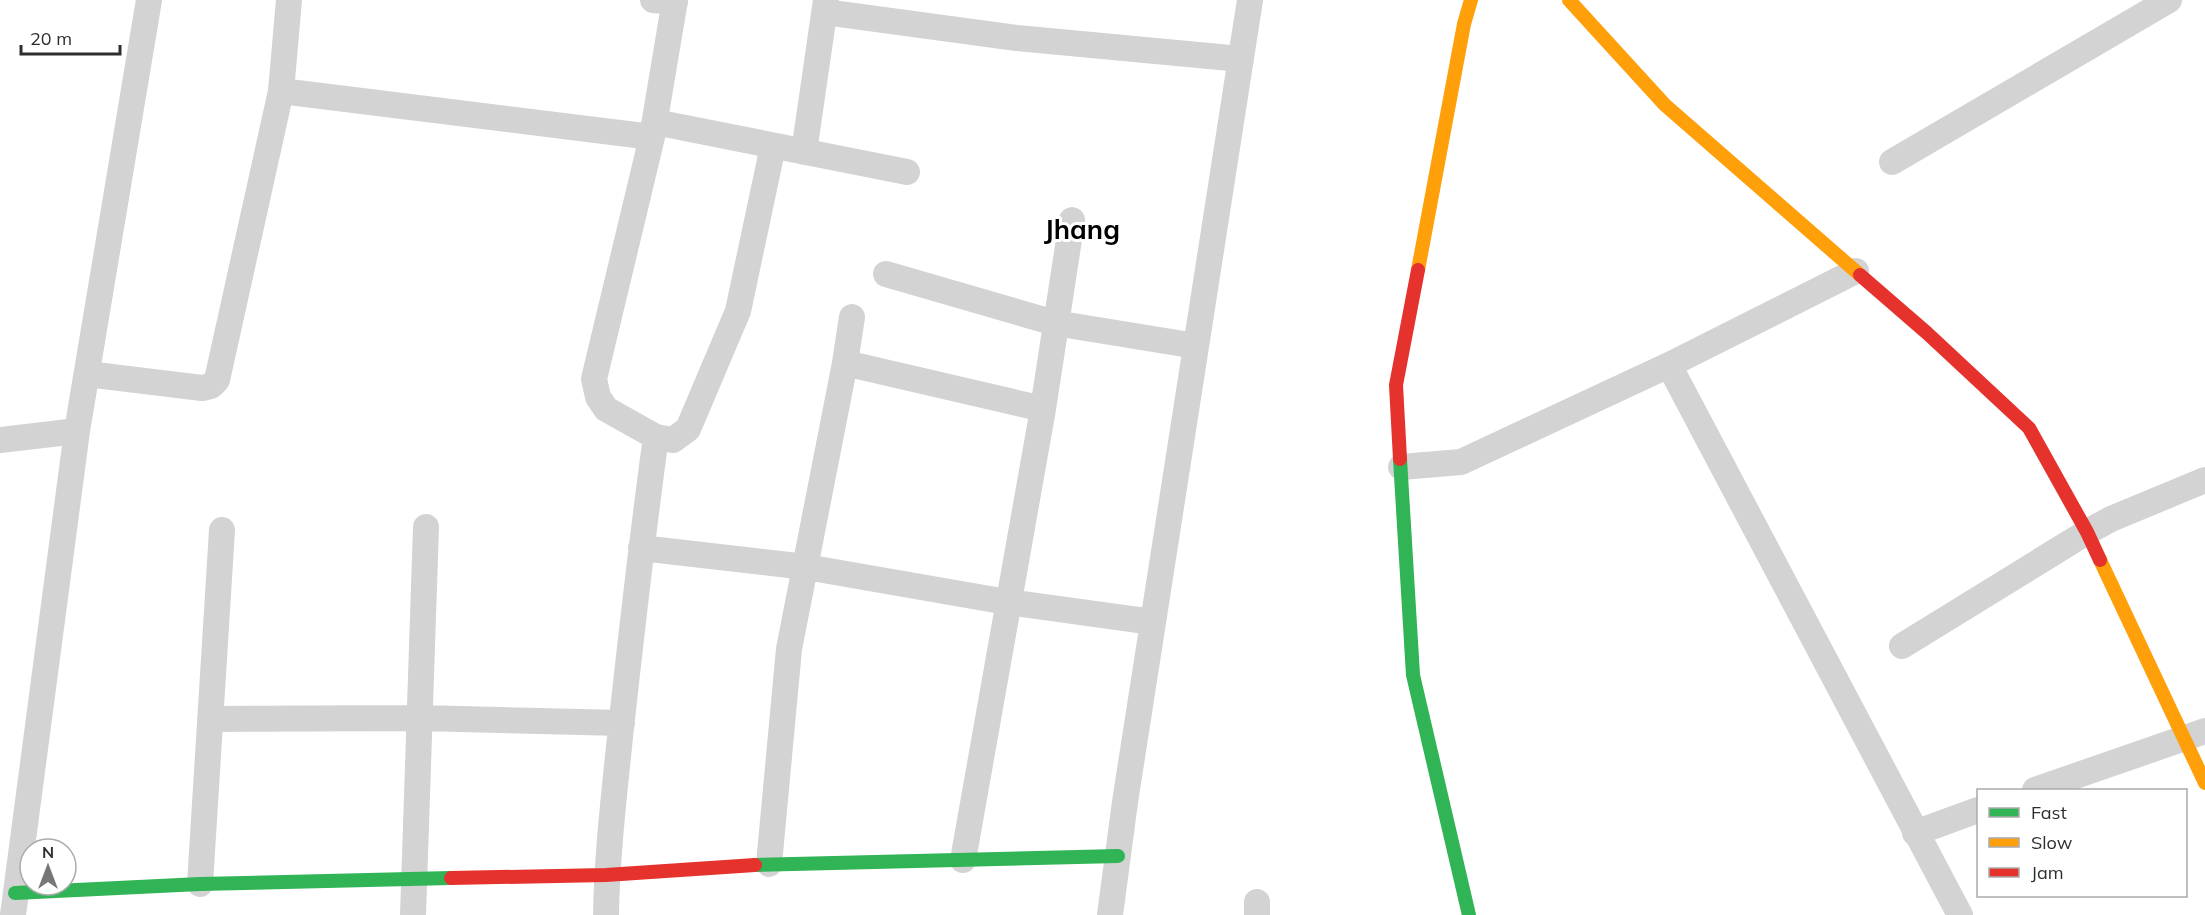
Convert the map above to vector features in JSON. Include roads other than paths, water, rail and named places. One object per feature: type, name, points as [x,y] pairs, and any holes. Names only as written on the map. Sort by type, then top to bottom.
[{"type":"street","points":[[149,0],[77,431],[14,904],[200,884],[414,881],[606,875],[769,864],[1118,856]]},
{"type":"street","points":[[87,374],[202,388],[211,386],[217,380],[281,91],[289,0]]},
{"type":"street","points":[[1110,915],[1153,622],[1250,0]]},
{"type":"street","points":[[1470,915],[1413,675],[1396,385],[1462,35],[1471,0]]},
{"type":"street","points":[[1569,0],[1665,105],[1927,333],[2029,428],[2195,734],[2205,783]]},
{"type":"street","points":[[1892,162],[2169,0]]},
{"type":"street","points":[[668,1],[654,129],[594,379],[598,396],[606,408],[656,437],[673,440],[688,429],[738,312],[773,146]]},
{"type":"street","points":[[804,152],[825,6],[1017,38],[1241,59]]},
{"type":"street","points":[[281,91],[654,129],[773,146],[907,172]]},
{"type":"street","points":[[963,860],[1043,408],[1072,220]]},
{"type":"street","points":[[1401,467],[1461,462],[1669,365],[1856,271]]},
{"type":"street","points":[[886,274],[1056,323],[1196,346]]},
{"type":"street","points":[[769,864],[786,674],[852,317]]},
{"type":"street","points":[[845,363],[1043,408]]},
{"type":"street","points":[[1669,365],[1960,915]]},
{"type":"street","points":[[0,440],[77,431]]},
{"type":"street","points":[[606,915],[606,875],[641,548],[656,437]]},
{"type":"street","points":[[1902,646],[2086,532],[2111,519],[2205,480]]},
{"type":"street","points":[[414,915],[426,527]]},
{"type":"street","points":[[200,884],[222,530]]},
{"type":"street","points":[[641,548],[806,567],[1007,602],[1153,622]]},
{"type":"street","points":[[210,719],[420,718],[622,723]]},
{"type":"street","points":[[2038,789],[2195,734]]},
{"type":"street","points":[[1915,833],[1977,810]]},
{"type":"district","name":"Jhang","points":[[1082,230]]}]
